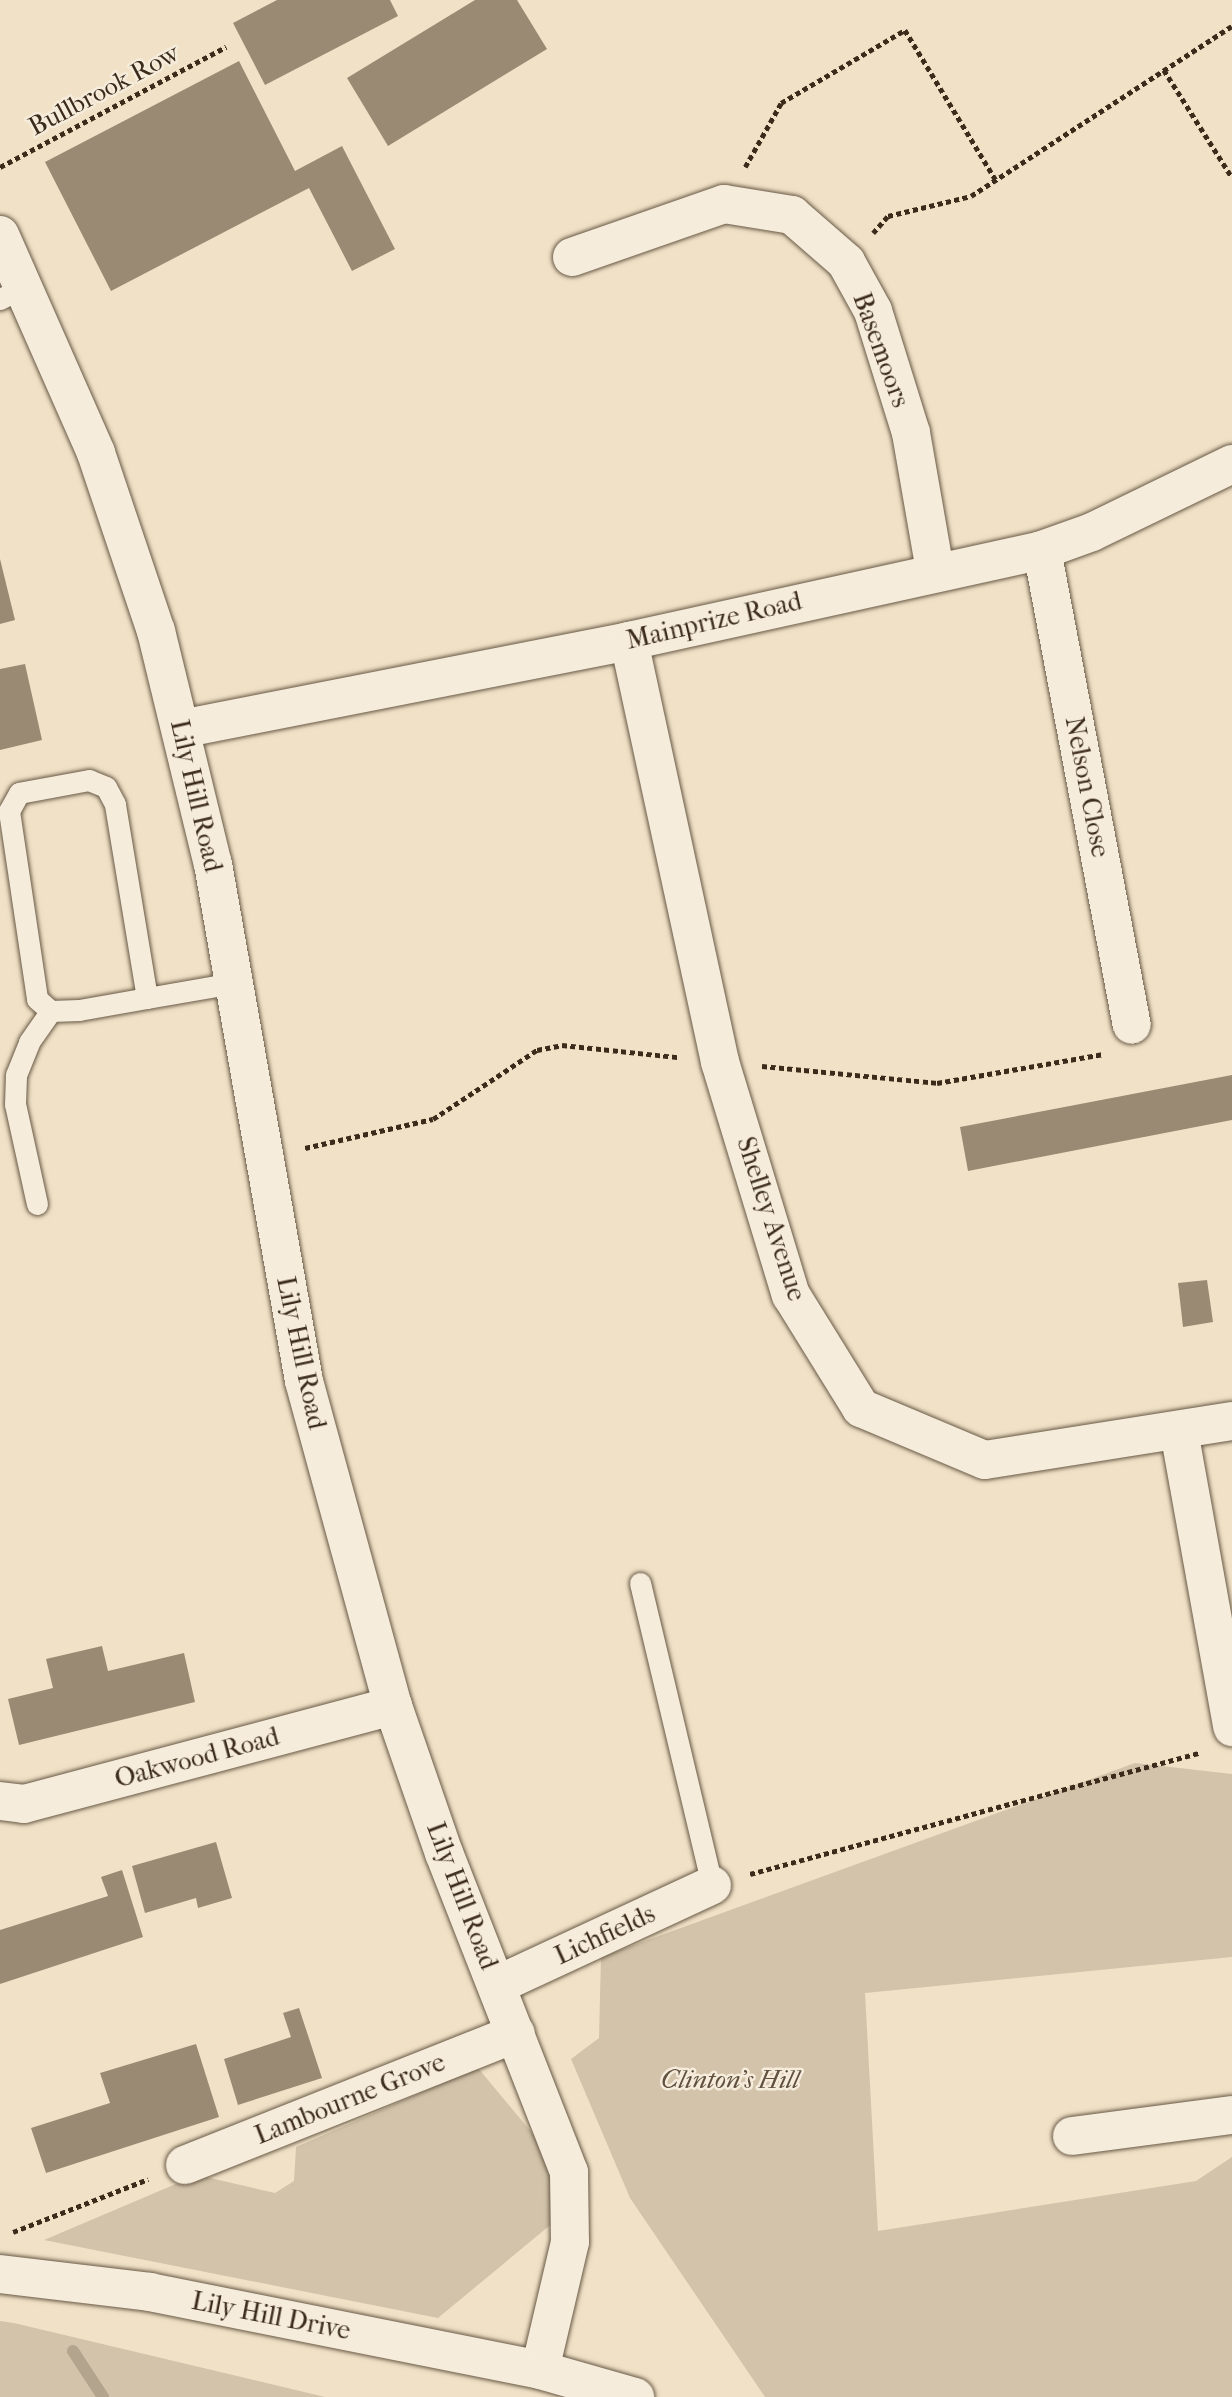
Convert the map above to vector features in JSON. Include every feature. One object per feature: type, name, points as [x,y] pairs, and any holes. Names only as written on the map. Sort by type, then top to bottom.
[{"type":"street","name":"Basemoors","points":[[572,257],[724,204],[792,215],[846,262],[873,311],[911,433],[935,570]]},
{"type":"street","name":"Lily Hill Road","points":[[0,234],[13,292],[96,453],[156,631],[213,864],[304,1381],[393,1706],[569,2172],[572,2198],[570,2242],[541,2370]]},
{"type":"street","name":"Mainprize Road","points":[[181,729],[629,641],[935,570],[1042,550],[1092,533],[1232,464]]},
{"type":"street","name":"Nelson Close","points":[[1042,550],[1132,1025]]},
{"type":"street","name":"Shelley Avenue","points":[[629,641],[720,1062],[791,1295],[861,1408],[985,1460],[1232,1421]]},
{"type":"street","points":[[1179,1431],[1219,1739]]},
{"type":"street","name":"Oakwood Road","points":[[0,1801],[24,1804],[393,1706]]},
{"type":"street","name":"Lichfields","points":[[497,1985],[712,1885]]},
{"type":"street","name":"Lambourne Grove","points":[[185,2165],[516,2033]]},
{"type":"street","points":[[1072,2136],[1232,2115]]},
{"type":"street","name":"Lily Hill Drive","points":[[4,2257],[150,2292],[541,2370]]},
{"type":"street","points":[[541,2370],[635,2397]]},
{"type":"lane","points":[[51,1011],[37,999],[9,811],[19,793],[89,780],[106,787],[116,804],[147,998]]},
{"type":"lane","points":[[37,1204],[15,1104],[16,1075],[29,1042],[51,1011],[233,983]]},
{"type":"lane","points":[[640,1583],[712,1885]]},
{"type":"path","points":[[846,262],[888,216],[971,196],[1232,26]]},
{"type":"path","points":[[724,204],[781,103],[905,30],[996,180]]},
{"type":"path","name":"Bullbrook Row","points":[[0,167],[226,47]]},
{"type":"path","points":[[1164,71],[1232,177]]},
{"type":"path","points":[[712,1885],[1219,1739]]},
{"type":"path","points":[[4,2257],[10,2233],[185,2165]]},
{"type":"green space","name":"Clinton's Hill","points":[[1135,1763],[1232,1774],[1232,1957],[865,1993],[878,2231],[1196,2181],[1232,2157],[1232,2397],[765,2397],[630,2198],[571,2059],[599,2038],[601,1957]]},
{"type":"green space","points":[[478,2068],[543,2146],[566,2212],[438,2318],[44,2240],[197,2175],[275,2193],[294,2181],[296,2147]]},
{"type":"green space","points":[[0,2321],[14,2323],[325,2397],[0,2397]]},
{"type":"building","points":[[277,0],[390,0],[398,16],[265,85],[233,23]]},
{"type":"building","points":[[475,0],[517,0],[547,49],[388,146],[347,78]]},
{"type":"building","points":[[239,61],[295,171],[342,146],[395,249],[352,271],[309,188],[111,291],[45,162]]},
{"type":"building","points":[[0,559],[15,620],[0,624]]},
{"type":"building","points":[[25,664],[42,740],[0,750],[0,669]]},
{"type":"building","points":[[1232,1075],[1232,1120],[968,1171],[960,1127]]},
{"type":"building","points":[[1207,1280],[1213,1322],[1183,1327],[1178,1283]]},
{"type":"building","points":[[102,1646],[108,1671],[184,1653],[195,1702],[19,1745],[8,1699],[53,1688],[46,1659]]},
{"type":"building","points":[[216,1842],[232,1898],[198,1908],[196,1898],[145,1913],[132,1866]]},
{"type":"building","points":[[122,1870],[143,1937],[0,1984],[0,1930],[108,1896],[101,1877]]},
{"type":"building","points":[[299,2008],[322,2078],[238,2105],[224,2059],[291,2037],[283,2013]]},
{"type":"building","points":[[196,2044],[219,2117],[46,2173],[31,2128],[110,2103],[100,2073]]},
{"type":"waterway","points":[[73,2351],[103,2397]]}]
